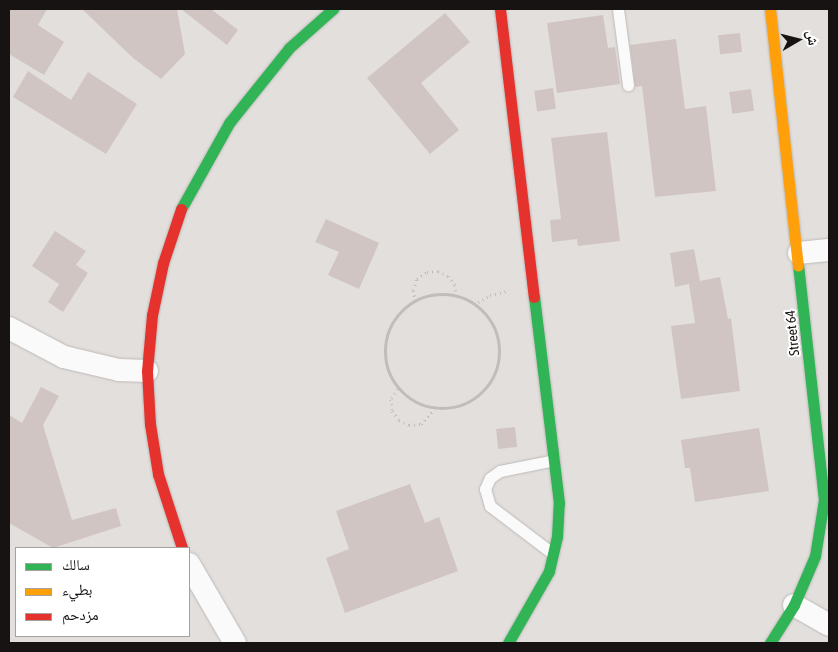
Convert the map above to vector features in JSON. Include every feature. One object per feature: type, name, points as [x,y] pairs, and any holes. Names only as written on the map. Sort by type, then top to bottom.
[{"type":"street","points":[[182,547],[158,474],[147,371],[152,315],[163,263],[180,212],[196,179],[229,123],[257,84],[320,19],[333,9]]},
{"type":"street","points":[[500,9],[554,460],[559,520],[554,554],[542,587],[508,643]]},
{"type":"street","name":"Street 64","points":[[770,9],[799,253],[824,500],[815,556],[794,605],[770,643]]},
{"type":"street","points":[[799,253],[829,250]]},
{"type":"street","points":[[9,328],[64,357],[110,369],[147,371]]},
{"type":"street","points":[[190,566],[230,641]]},
{"type":"street","points":[[794,605],[829,625]]},
{"type":"lane","points":[[311,9],[320,19]]},
{"type":"lane","points":[[618,9],[628,85]]},
{"type":"lane","points":[[554,460],[500,472],[490,478],[485,489],[490,506],[554,554]]},
{"type":"path","points":[[414,301],[413,290],[417,279],[427,272],[438,271],[448,276],[455,285],[456,296]]},
{"type":"path","points":[[474,305],[490,295],[507,291],[534,291]]},
{"type":"path","points":[[434,294],[456,296],[474,305],[492,325],[497,338],[497,366],[484,390],[461,406],[434,409],[421,405],[398,389],[386,367],[385,341],[395,318],[414,301],[434,294]]},
{"type":"path","points":[[398,389],[391,399],[392,410],[399,420],[409,425],[421,424],[434,409]]},
{"type":"building","points":[[9,9],[47,9],[38,25],[64,42],[44,75],[9,54]]},
{"type":"building","points":[[82,9],[177,9],[185,54],[161,79],[133,58]]},
{"type":"building","points":[[181,9],[211,9],[238,30],[227,45]]},
{"type":"building","points":[[445,13],[470,42],[421,83],[459,130],[430,154],[367,78]]},
{"type":"building","points":[[603,15],[608,48],[615,47],[620,84],[557,93],[547,23]]},
{"type":"building","points":[[740,33],[742,52],[720,54],[718,35]]},
{"type":"building","points":[[676,39],[685,109],[706,106],[716,191],[655,197],[642,86],[635,87],[630,45]]},
{"type":"building","points":[[28,71],[71,100],[88,72],[137,104],[106,154],[13,97]]},
{"type":"building","points":[[553,88],[556,109],[537,111],[534,91]]},
{"type":"building","points":[[751,89],[754,111],[732,114],[729,92]]},
{"type":"building","points":[[607,132],[620,241],[578,246],[577,239],[552,242],[550,220],[561,219],[551,138]]},
{"type":"building","points":[[326,219],[379,243],[359,289],[328,275],[339,252],[315,242]]},
{"type":"building","points":[[55,231],[86,251],[76,265],[88,273],[63,312],[48,302],[59,284],[32,266]]},
{"type":"building","points":[[694,249],[700,281],[720,277],[728,319],[731,318],[740,391],[681,399],[671,326],[695,323],[689,284],[675,287],[670,253]]},
{"type":"building","points":[[41,387],[59,396],[43,425],[72,520],[116,508],[121,526],[51,547],[9,523],[9,415],[22,423]]},
{"type":"building","points":[[515,427],[517,447],[498,449],[496,429]]},
{"type":"building","points":[[759,428],[769,491],[695,502],[690,468],[685,468],[681,440]]},
{"type":"building","points":[[410,484],[425,523],[439,517],[458,571],[345,613],[326,558],[349,549],[336,511]]},
{"type":"traffic: fast","points":[[181,209],[229,123],[289,48],[333,9]]},
{"type":"traffic: fast","points":[[770,643],[794,605],[815,556],[824,500],[798,265]]},
{"type":"traffic: fast","points":[[508,643],[549,571],[557,537],[559,503],[534,297]]},
{"type":"traffic: slow","points":[[770,9],[798,265]]},
{"type":"traffic: jam","points":[[500,9],[534,297]]},
{"type":"traffic: jam","points":[[181,209],[163,263],[152,315],[147,371],[150,424],[158,474],[182,547]]}]
